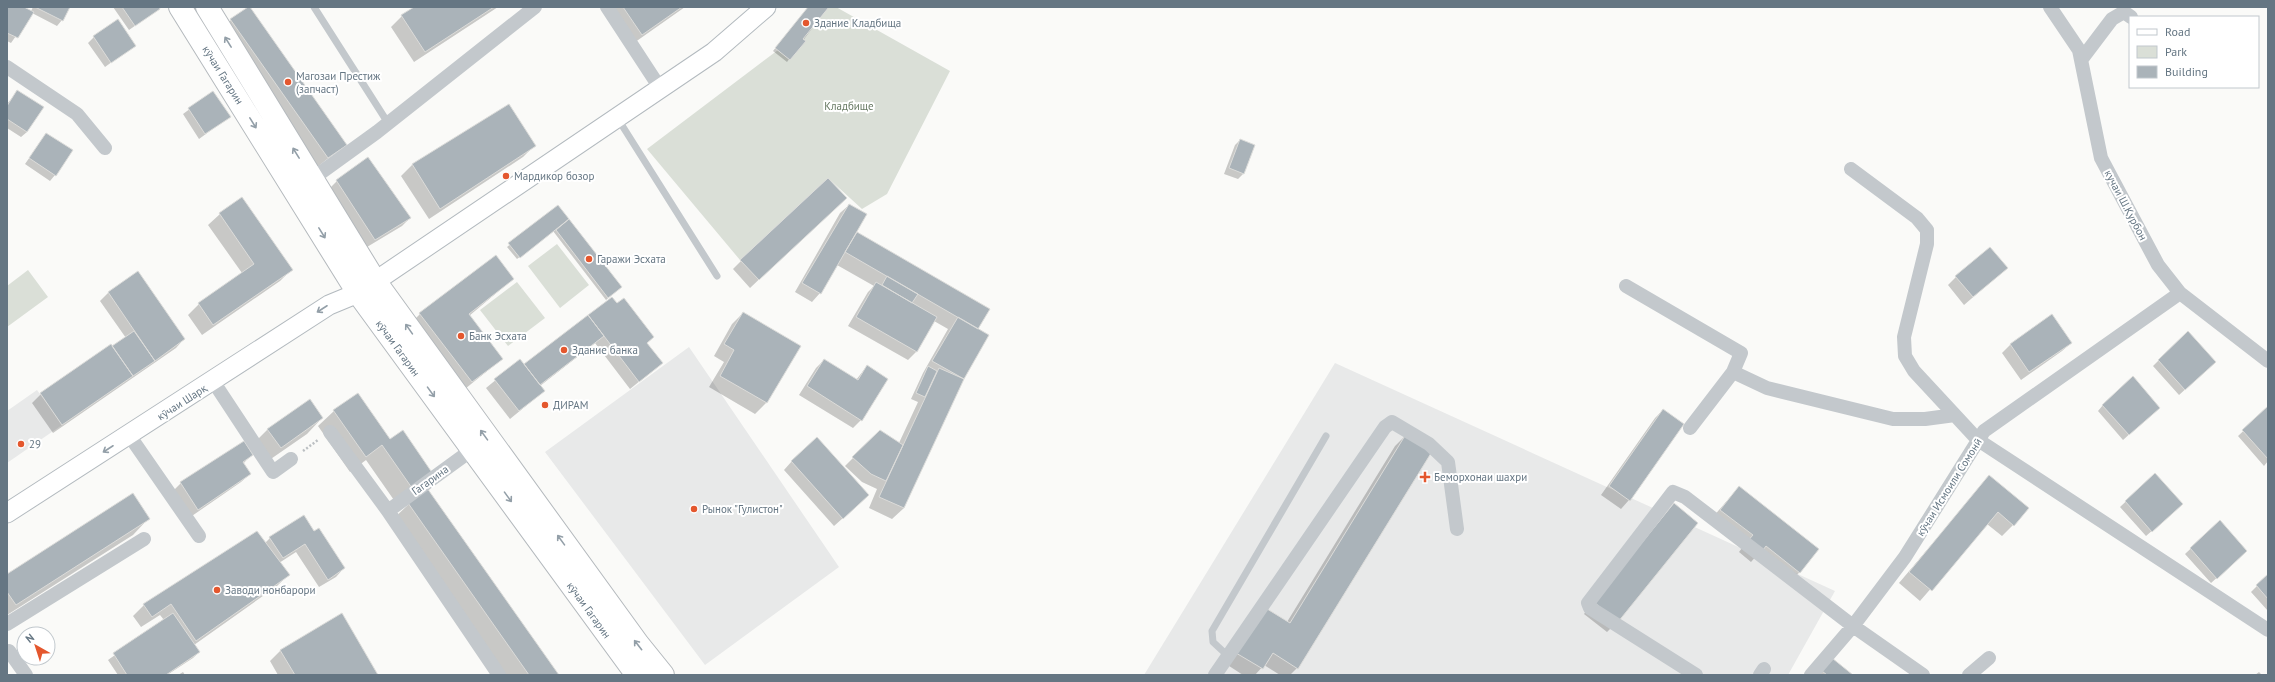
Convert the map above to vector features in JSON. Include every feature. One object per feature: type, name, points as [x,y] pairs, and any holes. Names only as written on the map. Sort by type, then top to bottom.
[{"type":"highway","name":"кӯчаи Гагарин","points":[[180,7],[473,449],[633,674]]},
{"type":"highway","name":"кӯчаи Гагарин","points":[[207,7],[312,179],[366,287],[475,422],[638,644],[663,675]]},
{"type":"main road","name":"кӯчаи Шарқ","points":[[7,513],[329,305],[366,287],[714,52],[766,7]]},
{"type":"street","points":[[312,179],[388,123],[535,7]]},
{"type":"street","points":[[607,7],[660,88]]},
{"type":"street","name":"кучаи Ш.Қурбон","points":[[2050,7],[2079,50],[2102,158],[2158,265],[2180,293],[2268,361]]},
{"type":"street","points":[[2081,60],[2112,19],[2124,12],[2130,16]]},
{"type":"street","points":[[7,67],[77,114],[105,148]]},
{"type":"street","points":[[1852,169],[1918,218],[1927,230],[1927,244],[1904,337],[1905,356],[1914,371],[1978,440],[2268,630]]},
{"type":"street","points":[[1626,286],[1741,353],[1733,372],[1690,428]]},
{"type":"street","name":"кӯчаи Исмоили Сомонӣ","points":[[1810,675],[1853,626],[1905,557],[1984,431],[2180,293]]},
{"type":"street","points":[[1733,372],[1767,388],[1894,420],[1925,419],[1955,415]]},
{"type":"street","points":[[213,381],[273,472],[291,459]]},
{"type":"street","points":[[1215,675],[1227,655],[1385,427],[1392,422],[1429,444],[1448,462],[1457,529]]},
{"type":"street","points":[[330,432],[388,511],[499,675]]},
{"type":"street","points":[[129,435],[199,536]]},
{"type":"street","name":"Гагарина","points":[[388,511],[473,449]]},
{"type":"street","points":[[1696,675],[1590,608],[1588,603],[1674,492],[1685,497],[1853,626],[1923,675]]},
{"type":"street","points":[[7,624],[144,539]]},
{"type":"street","points":[[7,652],[9,651],[26,675]]},
{"type":"street","points":[[1970,675],[1989,658]]},
{"type":"lane","points":[[314,7],[388,123]]},
{"type":"lane","points":[[616,117],[717,276]]},
{"type":"lane","points":[[1227,655],[1213,642],[1212,631],[1326,436]]},
{"type":"path","points":[[291,459],[330,432]]},
{"type":"shaded area","name":"Рынок \"Гулистон\"","points":[[689,347],[839,567],[705,665],[545,452]]},
{"type":"shaded area","name":"Беморхонаи шахри","points":[[1335,363],[1835,591],[1788,675],[1144,675]]},
{"type":"shaded area","name":"29","points":[[37,390],[62,425],[7,463],[7,411]]},
{"type":"green space","name":"Кладбище","points":[[829,7],[836,7],[950,71],[887,194],[862,209],[828,178],[740,260],[647,149],[778,50],[805,41],[803,39]]},
{"type":"green space","points":[[557,244],[589,285],[560,308],[528,266]]},
{"type":"green space","points":[[28,270],[48,297],[7,327],[7,286]]},
{"type":"green space","points":[[517,282],[545,318],[508,346],[480,310]]},
{"type":"building","points":[[7,7],[24,7],[34,12],[18,38],[7,33]]},
{"type":"building","points":[[35,7],[70,7],[63,21]]},
{"type":"building","points":[[122,7],[159,7],[160,9],[135,26]]},
{"type":"building","name":"Магозаи Престиж (запчаст)","points":[[250,7],[347,145],[328,158],[230,19]]},
{"type":"building","points":[[414,7],[494,7],[425,52],[401,15]]},
{"type":"building","points":[[623,7],[682,7],[642,35]]},
{"type":"building","name":"Здание Кладбища","points":[[808,7],[829,7],[803,39],[806,41],[790,60],[775,48]]},
{"type":"building","points":[[118,19],[136,46],[111,63],[93,36]]},
{"type":"building","points":[[17,90],[44,107],[27,132],[7,119],[7,106]]},
{"type":"building","points":[[213,91],[231,117],[205,134],[188,108]]},
{"type":"building","points":[[509,104],[536,146],[440,209],[412,164]]},
{"type":"building","points":[[46,133],[73,150],[56,176],[29,158]]},
{"type":"building","points":[[1240,139],[1255,145],[1244,174],[1229,168]]},
{"type":"building","points":[[368,157],[411,218],[375,240],[336,180]]},
{"type":"building","points":[[828,178],[847,198],[759,280],[740,260]]},
{"type":"building","points":[[242,197],[293,270],[213,325],[198,303],[254,264],[219,213]]},
{"type":"building","points":[[849,204],[867,214],[821,294],[802,283]]},
{"type":"building","points":[[558,205],[569,219],[520,258],[508,243]]},
{"type":"building","name":"Гаражи Эсхата","points":[[569,219],[622,287],[608,298],[556,230]]},
{"type":"building","points":[[857,232],[990,309],[978,329],[845,252]]},
{"type":"building","points":[[1990,247],[2008,268],[1973,297],[1955,276]]},
{"type":"building","name":"Банк Эсхата","points":[[496,255],[514,279],[469,314],[503,359],[472,382],[419,313]]},
{"type":"building","points":[[138,271],[185,339],[155,361],[108,292]]},
{"type":"building","points":[[887,276],[918,294],[912,303],[882,285]]},
{"type":"building","points":[[876,282],[937,317],[917,352],[856,317]]},
{"type":"building","points":[[612,297],[617,303],[624,298],[654,337],[647,343],[663,363],[639,382],[588,315]]},
{"type":"building","points":[[743,312],[801,346],[767,403],[720,376],[734,350],[724,344]]},
{"type":"building","points":[[2052,314],[2072,343],[2029,372],[2010,344]]},
{"type":"building","name":"Здание банка","points":[[588,315],[604,336],[540,385],[524,364]]},
{"type":"building","points":[[958,317],[989,335],[964,379],[932,361]]},
{"type":"building","points":[[134,331],[155,361],[133,376],[112,346]]},
{"type":"building","points":[[2188,331],[2216,362],[2185,390],[2158,360]]},
{"type":"building","points":[[111,344],[133,376],[62,425],[40,393]]},
{"type":"building","points":[[520,359],[545,391],[519,411],[494,379]]},
{"type":"building","points":[[824,359],[858,380],[867,365],[888,379],[862,421],[807,386]]},
{"type":"building","points":[[928,366],[937,371],[925,397],[916,393]]},
{"type":"building","points":[[939,368],[964,379],[904,508],[879,497]]},
{"type":"building","points":[[2133,376],[2160,408],[2129,435],[2102,405]]},
{"type":"building","points":[[358,393],[390,439],[403,430],[433,474],[412,488],[382,445],[366,457],[333,410]]},
{"type":"building","points":[[310,399],[323,418],[281,448],[267,429]]},
{"type":"building","points":[[2268,406],[2268,459],[2242,430]]},
{"type":"building","points":[[1663,409],[1684,424],[1630,501],[1609,486]]},
{"type":"building","points":[[880,430],[903,445],[886,481],[871,474],[852,457]]},
{"type":"building","points":[[1406,434],[1433,450],[1298,669],[1273,653],[1263,669],[1236,653],[1264,607],[1290,623]]},
{"type":"building","points":[[817,437],[869,495],[843,519],[791,461]]},
{"type":"building","points":[[244,441],[253,455],[243,462],[251,474],[198,510],[180,482]]},
{"type":"building","points":[[2155,473],[2183,504],[2152,532],[2125,501]]},
{"type":"building","points":[[1989,475],[2029,508],[2014,526],[1998,512],[1932,591],[1909,572]]},
{"type":"building","points":[[1739,486],[1819,549],[1800,573],[1766,546],[1760,554],[1746,543],[1753,535],[1720,510]]},
{"type":"building","points":[[427,488],[559,675],[529,675],[408,503]]},
{"type":"building","points":[[133,493],[150,519],[16,605],[7,592],[7,574]]},
{"type":"building","points":[[1674,503],[1698,523],[1618,622],[1594,602]]},
{"type":"building","points":[[304,515],[314,531],[319,528],[345,568],[328,580],[305,544],[283,558],[269,537]]},
{"type":"building","points":[[2220,520],[2247,551],[2217,579],[2190,548]]},
{"type":"building","name":"Заводи нонбарори","points":[[257,531],[290,575],[196,641],[171,604],[152,617],[143,604]]},
{"type":"building","points":[[2268,574],[2268,599],[2256,585]]},
{"type":"building","points":[[173,613],[200,652],[166,675],[127,675],[113,653]]},
{"type":"building","points":[[342,613],[378,675],[295,675],[280,650]]},
{"type":"building","points":[[1832,658],[1853,675],[1827,675],[1822,671]]},
{"type":"place","name":"Здание Кладбища","points":[[806,23]]},
{"type":"place","name":"Магозаи Престиж (запчаст)","points":[[288,82]]},
{"type":"place","name":"Мардикор бозор","points":[[506,176]]},
{"type":"place","name":"Гаражи Эсхата","points":[[589,259]]},
{"type":"place","name":"Банк Эсхата","points":[[461,336]]},
{"type":"place","name":"Здание банка","points":[[564,350]]},
{"type":"place","name":"ДИРАМ","points":[[545,405]]},
{"type":"place","name":"29","points":[[21,444]]},
{"type":"place","name":"Беморхонаи шахри","points":[[1425,477]]},
{"type":"place","name":"Рынок \"Гулистон\"","points":[[694,509]]},
{"type":"place","name":"Заводи нонбарори","points":[[217,590]]}]
